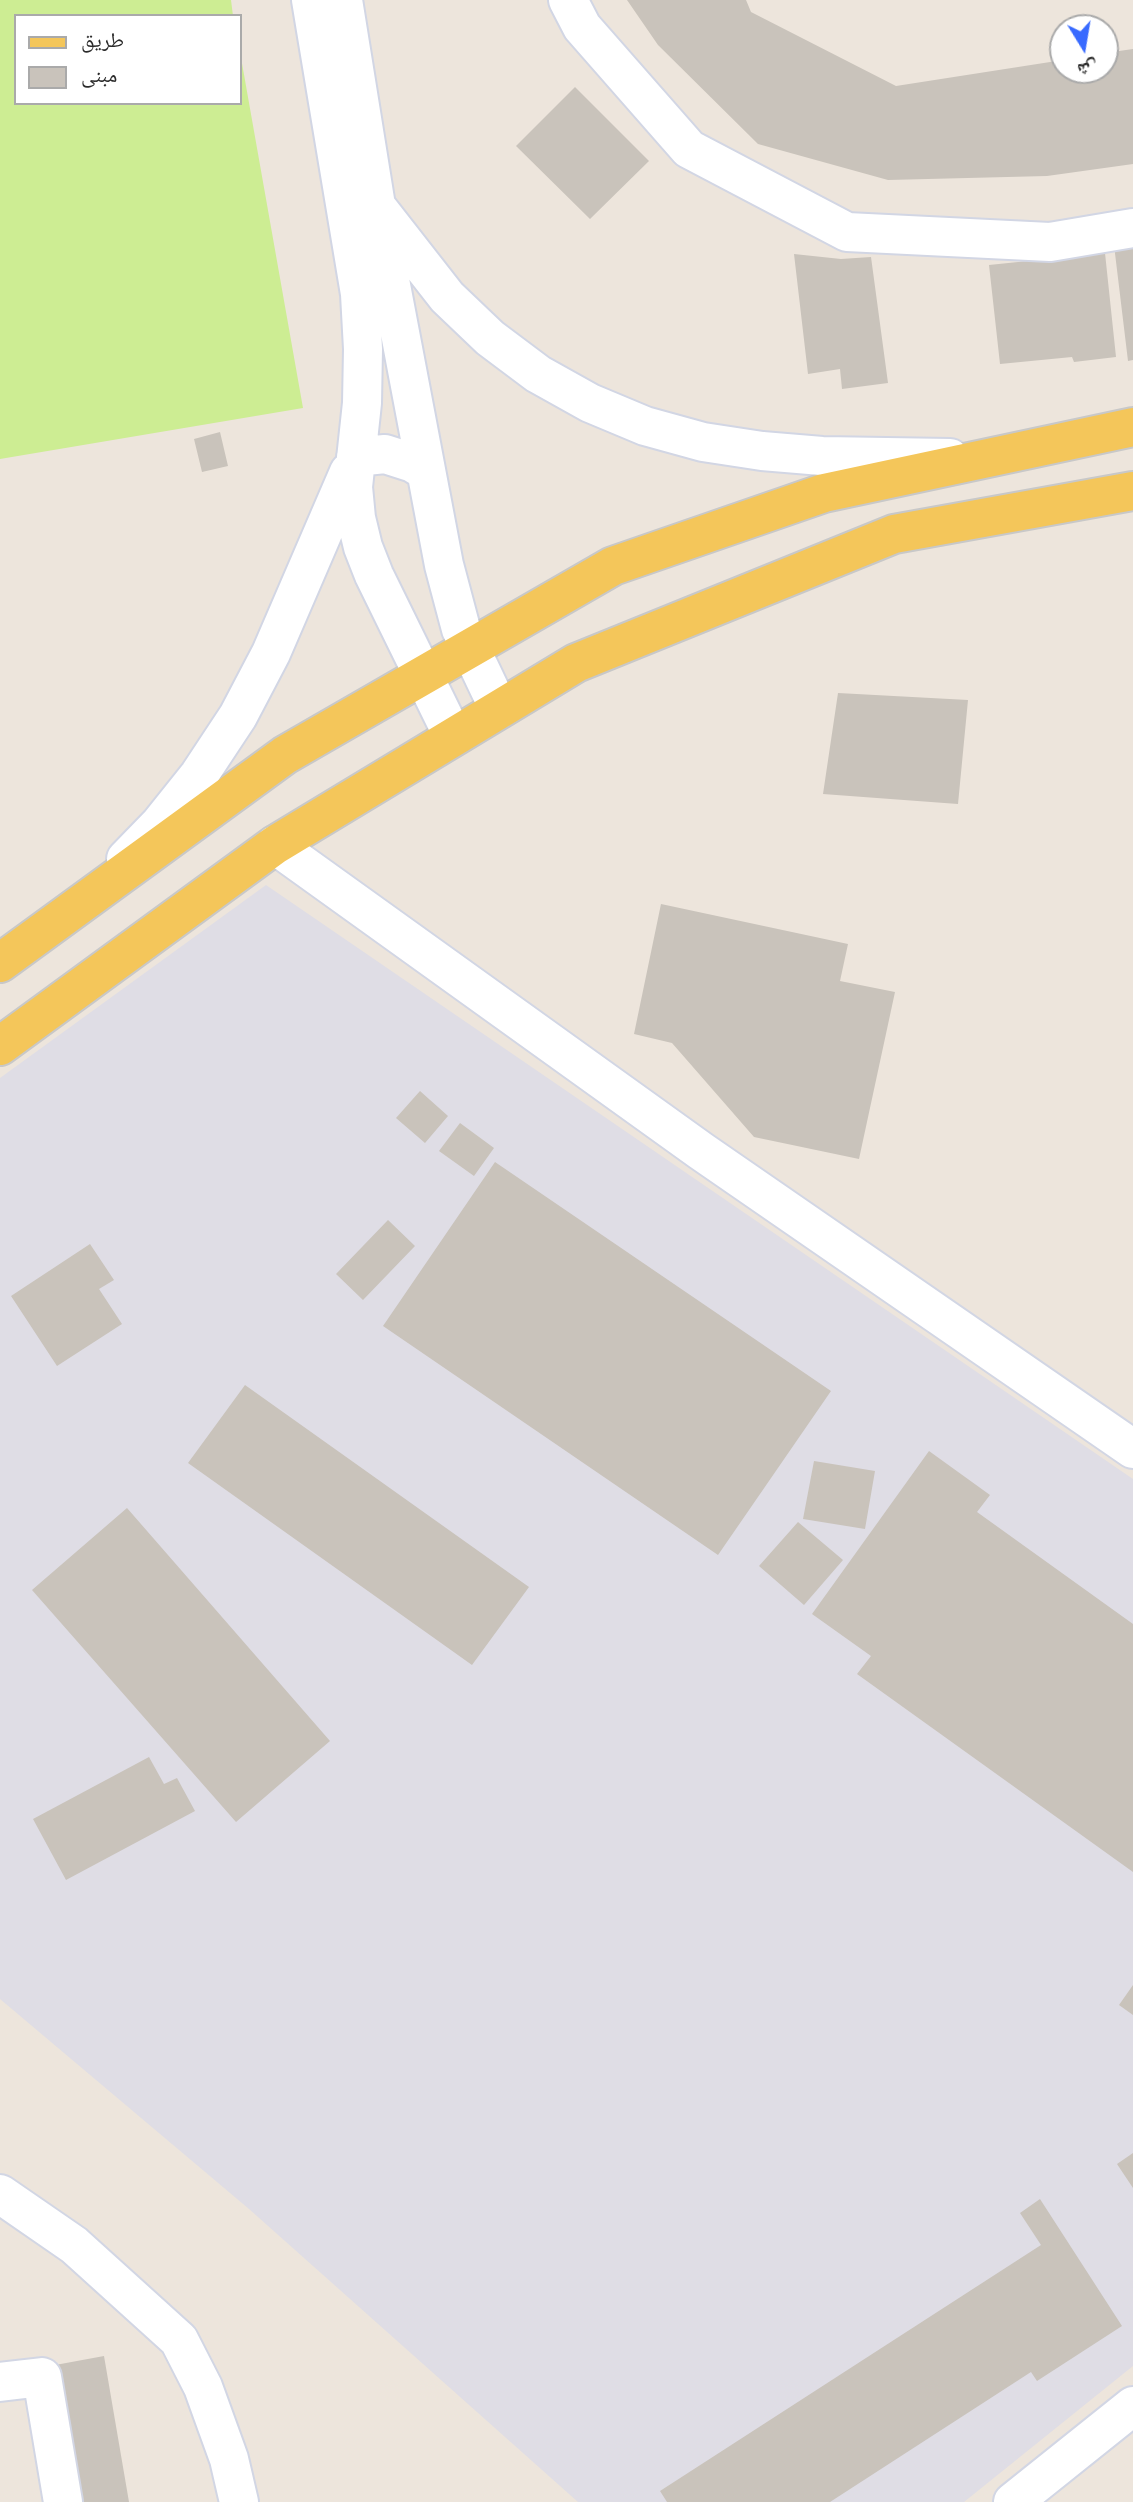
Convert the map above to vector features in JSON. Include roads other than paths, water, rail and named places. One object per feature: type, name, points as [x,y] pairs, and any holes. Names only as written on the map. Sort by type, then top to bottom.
[{"type":"main road","points":[[0,963],[285,755],[612,566],[824,493],[1133,427]]},
{"type":"main road","points":[[0,1046],[275,845],[576,663],[894,534],[1133,491]]},
{"type":"street","points":[[311,0],[360,294],[363,376],[353,487],[356,518],[374,575],[453,736]]},
{"type":"street","points":[[343,0],[376,206],[454,608],[470,650],[499,709]]},
{"type":"street","points":[[568,0],[582,27],[689,149],[847,232],[1050,242],[1133,228]]},
{"type":"street","points":[[376,206],[447,297],[490,338],[538,374],[590,403],[623,417],[703,442],[762,451],[822,456],[988,458]]},
{"type":"street","points":[[356,457],[385,454],[413,463],[426,471]]},
{"type":"street","points":[[66,914],[114,872],[159,825],[199,775],[238,716],[271,653],[356,457]]},
{"type":"street","points":[[275,845],[701,1151],[1133,1449]]},
{"type":"street","points":[[0,2194],[75,2245],[179,2340],[203,2387],[229,2459],[239,2502]]},
{"type":"street","points":[[0,2382],[42,2377],[63,2502]]},
{"type":"street","points":[[1013,2502],[1133,2406]]}]
